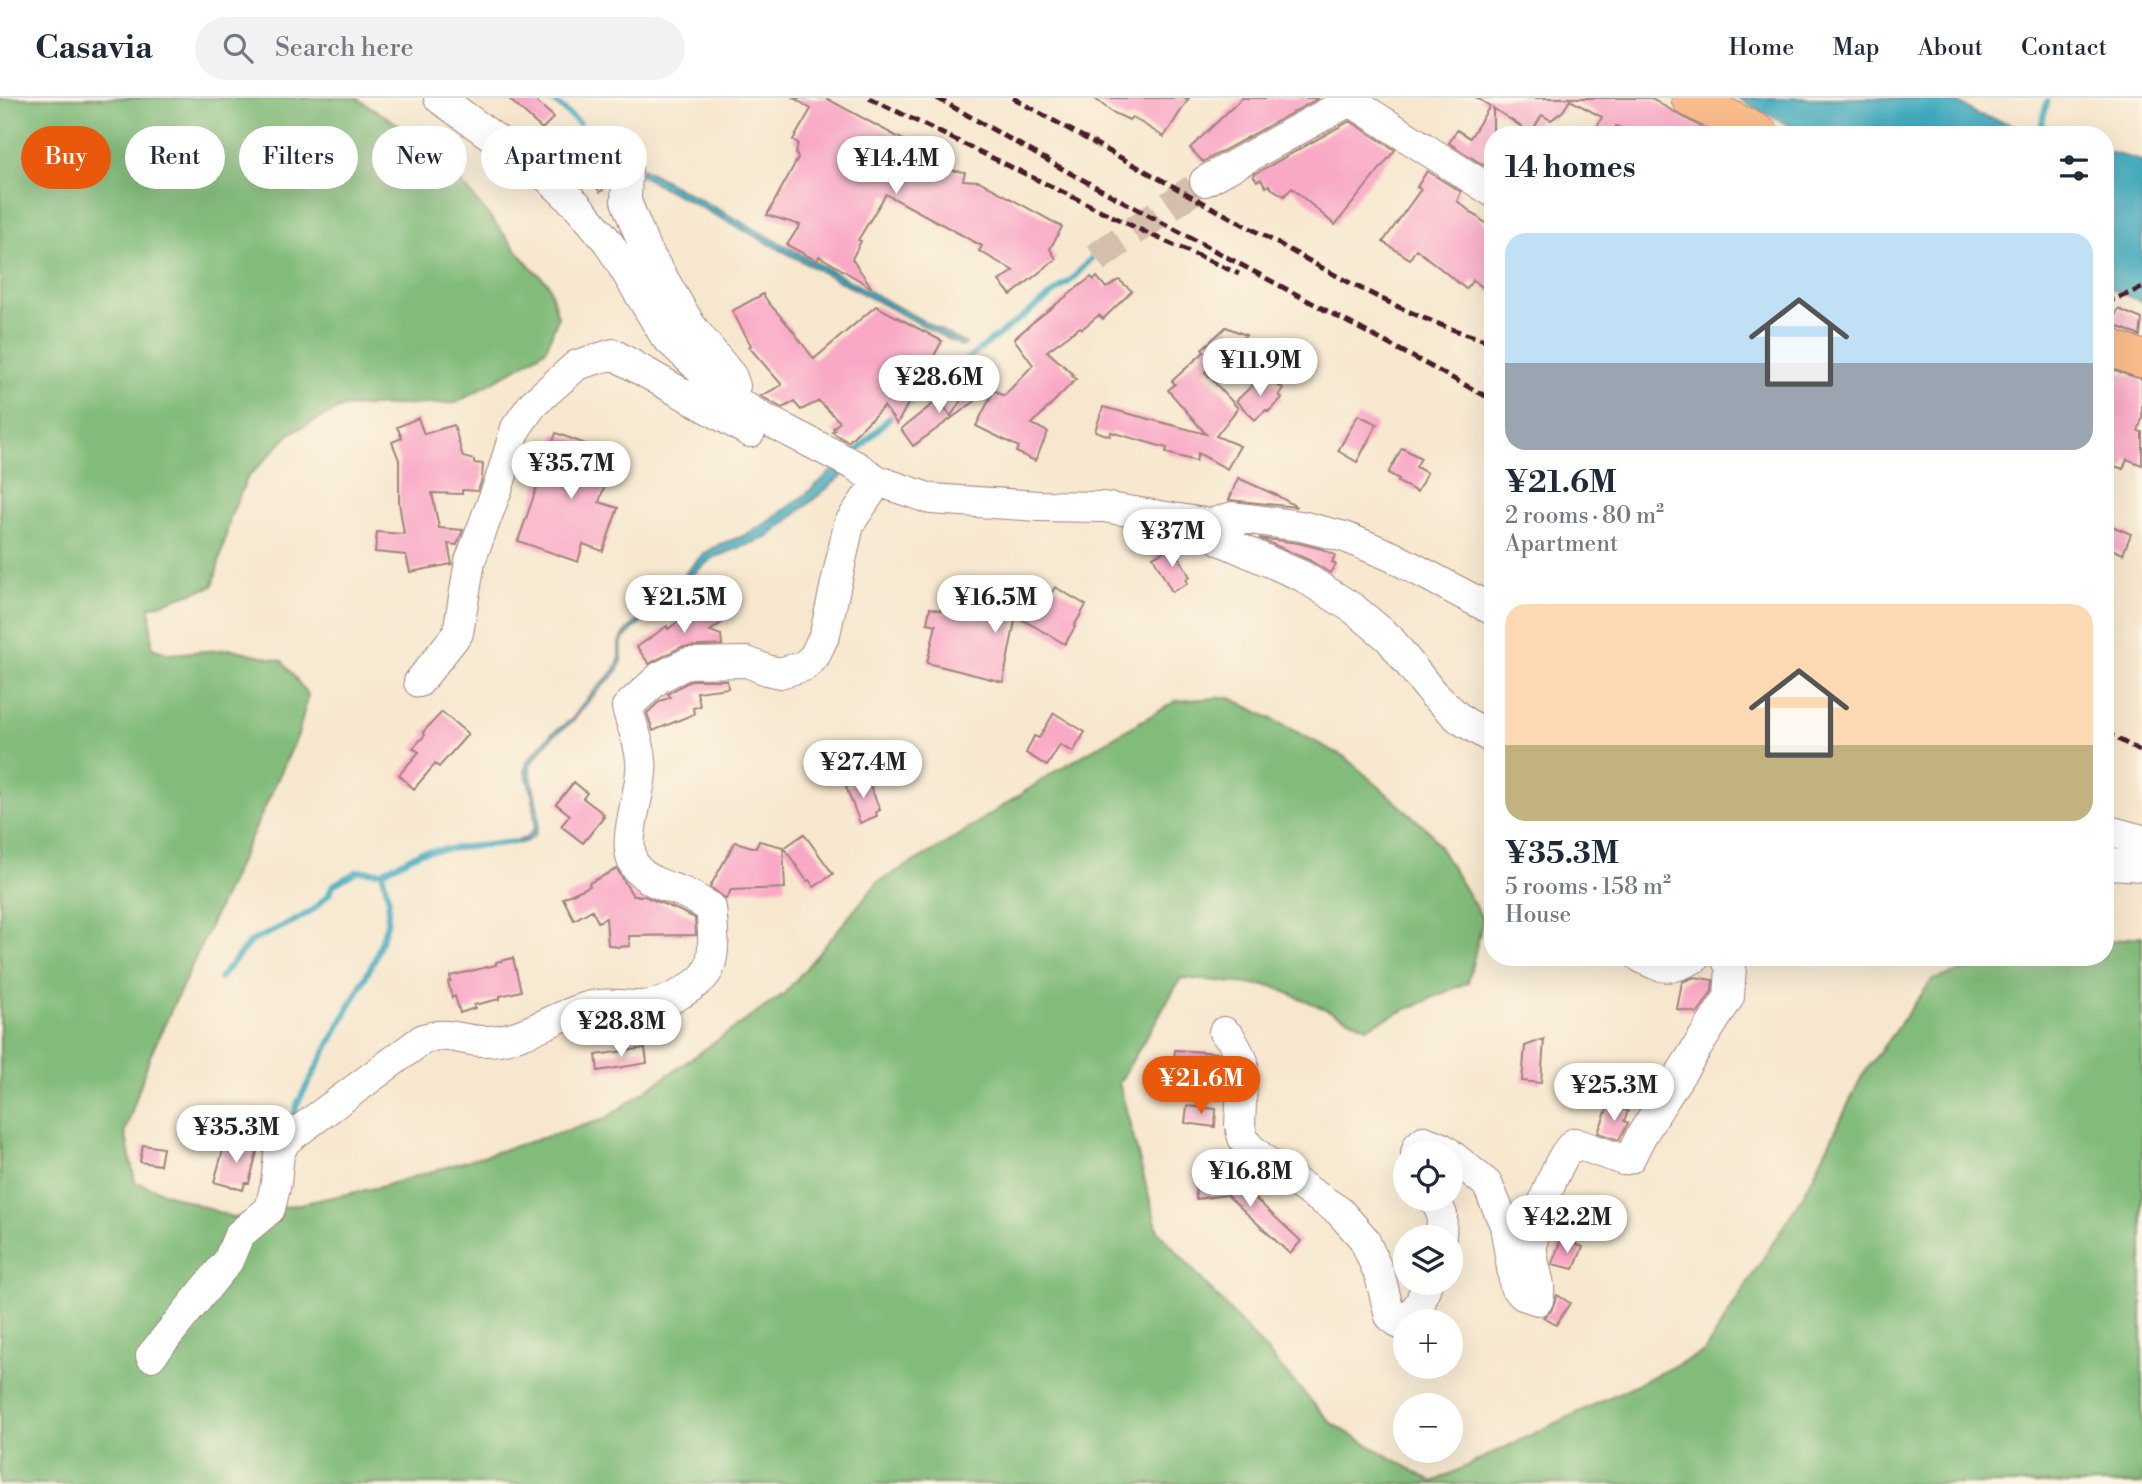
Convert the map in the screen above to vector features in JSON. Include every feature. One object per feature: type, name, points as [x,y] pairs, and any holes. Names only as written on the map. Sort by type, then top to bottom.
[{"type":"main road","points":[[1690,98],[1744,126]]},
{"type":"main road","points":[[2114,349],[2142,359]]},
{"type":"street","points":[[439,98],[544,174],[578,206],[608,242],[665,336],[732,399],[856,466],[878,481],[930,499],[1103,507],[1211,524],[1233,517],[1301,526],[1345,537],[1391,556],[1484,605]]},
{"type":"street","points":[[1205,181],[1351,99],[1484,186]]},
{"type":"street","points":[[626,189],[626,201],[645,246],[691,326],[732,377],[742,406]]},
{"type":"street","points":[[419,682],[458,633],[470,561],[499,484],[516,428],[533,404],[577,365],[613,354],[756,436],[770,441],[793,434]]},
{"type":"street","points":[[151,1356],[228,1261],[239,1235],[270,1209],[279,1154],[285,1141],[423,1039],[437,1034],[484,1042],[510,1038],[592,1005],[642,1006],[658,1003],[687,990],[707,974],[713,939],[711,908],[685,893],[652,882],[630,859],[629,842],[642,761],[627,707],[660,677],[688,663],[747,662],[780,673],[804,666],[814,657],[825,634],[849,524],[878,481]]},
{"type":"street","points":[[1211,524],[1220,540],[1302,576],[1354,609],[1389,638],[1433,694],[1460,719],[1484,734]]},
{"type":"street","points":[[2114,832],[2142,840]]},
{"type":"street","points":[[2114,864],[2142,866]]},
{"type":"street","points":[[1463,1165],[1487,1184],[1505,1225],[1515,1287],[1523,1296],[1538,1300],[1541,1290],[1533,1265],[1531,1244],[1545,1200],[1564,1155],[1570,1145],[1576,1143],[1623,1160],[1630,1158],[1641,1136],[1729,997],[1730,966]]},
{"type":"street","points":[[1224,1032],[1230,1037],[1243,1061],[1240,1125],[1243,1138],[1249,1147],[1274,1168],[1339,1212],[1364,1239],[1380,1276],[1393,1319]]},
{"type":"green space","points":[[0,98],[356,98],[401,126],[372,126],[372,189],[467,189],[529,265],[548,283],[558,317],[546,349],[456,403],[343,407],[292,432],[247,478],[231,515],[213,586],[150,607],[152,648],[170,654],[232,649],[282,661],[308,695],[298,735],[150,1056],[125,1132],[135,1182],[234,1218],[380,1187],[605,1119],[785,993],[878,882],[945,844],[1056,771],[1176,701],[1229,697],[1345,757],[1430,832],[1483,919],[1468,982],[1367,1027],[1272,986],[1181,978],[1119,1083],[1158,1231],[1331,1423],[1393,1459],[1393,1463],[1400,1463],[1433,1482],[1704,1352],[1807,1189],[1862,1076],[1932,980],[1979,966],[2114,966],[2114,941],[2142,936],[2142,1484],[0,1484]]},
{"type":"water","points":[[1737,98],[1952,98],[1976,114],[2017,126],[1790,126]]},
{"type":"water","points":[[2114,153],[2142,161],[2142,302],[2114,290]]},
{"type":"water","points":[[647,171],[966,344],[963,347],[647,179]]},
{"type":"water","points":[[834,469],[843,475],[768,537],[715,557],[705,564],[685,581],[671,600],[645,618],[623,639],[622,660],[617,672],[571,723],[552,737],[530,765],[538,816],[538,828],[533,837],[523,842],[507,843],[526,838],[534,829],[533,798],[525,770],[528,760],[551,734],[572,719],[587,698],[614,671],[619,659],[619,643],[627,630],[674,592],[702,555],[762,526],[806,494]]},
{"type":"building","points":[[508,98],[532,98],[554,117],[545,126],[539,126]]},
{"type":"building","points":[[794,98],[826,98],[942,161],[939,169],[965,172],[963,180],[979,181],[1062,227],[1050,249],[1056,259],[1011,295],[999,281],[1014,271],[979,251],[982,246],[886,194],[858,240],[861,241],[852,259],[872,288],[819,256],[817,261],[787,245],[800,225],[767,215],[798,158],[798,143],[793,140],[811,109]]},
{"type":"building","points":[[1094,98],[1189,98],[1164,137],[1132,117],[1129,120],[1112,112]]},
{"type":"building","points":[[1242,98],[1319,98],[1203,162],[1190,148]]},
{"type":"building","points":[[1477,98],[1650,98],[1699,126],[1598,126],[1602,117],[1570,100],[1563,111],[1551,120],[1542,115],[1535,126],[1520,126],[1493,108],[1493,126],[1484,126],[1483,165],[1449,143],[1457,130],[1470,138],[1490,106]]},
{"type":"building","points":[[1350,121],[1395,150],[1335,225],[1292,188],[1284,196],[1269,185],[1266,187],[1261,179],[1257,181],[1253,175]]},
{"type":"building","points":[[1427,171],[1461,192],[1457,201],[1484,222],[1484,288],[1473,280],[1466,289],[1416,249],[1410,259],[1383,242],[1421,189],[1417,187]]},
{"type":"building","points":[[1091,277],[1094,280],[1097,277],[1106,288],[1119,280],[1132,291],[1103,319],[1099,315],[1047,351],[1076,379],[1032,424],[1048,432],[1035,461],[1016,452],[1019,447],[976,426],[994,390],[1004,396],[1033,365],[1014,339]]},
{"type":"building","points":[[763,294],[814,359],[876,306],[942,341],[897,424],[884,406],[848,442],[832,432],[840,422],[819,401],[801,410],[794,402],[782,408],[761,396],[782,385],[749,347],[751,345],[732,311]]},
{"type":"building","points":[[2118,309],[2142,319],[2140,336],[2114,325]]},
{"type":"building","points":[[1226,327],[1246,335],[1205,372],[1238,408],[1216,436],[1240,446],[1227,469],[1198,453],[1196,461],[1166,453],[1167,448],[1111,432],[1110,436],[1095,431],[1103,407],[1206,434],[1168,390],[1175,384],[1172,381],[1204,352],[1202,349]]},
{"type":"building","points":[[2114,371],[2142,379],[2142,419],[2138,431],[2142,432],[2142,465],[2127,459],[2123,469],[2114,466]]},
{"type":"building","points":[[1261,377],[1283,388],[1279,395],[1282,398],[1255,420],[1236,401]]},
{"type":"building","points":[[973,381],[989,391],[913,446],[901,429],[938,400],[951,416]]},
{"type":"building","points":[[1358,415],[1377,424],[1357,462],[1338,451]]},
{"type":"building","points":[[418,418],[424,434],[454,425],[463,457],[483,464],[478,491],[462,490],[462,494],[432,493],[439,528],[463,530],[457,545],[448,544],[452,564],[410,572],[406,555],[375,552],[377,532],[404,534],[399,503],[399,460],[392,442],[402,438],[397,427]]},
{"type":"building","points":[[556,433],[615,455],[599,502],[618,508],[603,551],[583,544],[578,562],[518,541]]},
{"type":"building","points":[[1402,448],[1421,458],[1416,467],[1427,473],[1417,492],[1388,473]]},
{"type":"building","points":[[1238,478],[1276,495],[1297,507],[1229,500]]},
{"type":"building","points":[[2114,527],[2131,534],[2123,554],[2114,550]]},
{"type":"building","points":[[1259,538],[1322,549],[1335,555],[1332,562],[1336,565],[1330,573],[1309,560]]},
{"type":"building","points":[[1173,546],[1190,577],[1186,579],[1188,583],[1172,592],[1153,557]]},
{"type":"building","points":[[1055,587],[1086,605],[1075,627],[1065,644],[1016,616],[1003,682],[927,663],[936,625],[927,623],[930,608],[979,619],[981,606],[1039,614]]},
{"type":"building","points":[[711,604],[724,621],[710,631],[721,635],[722,645],[681,647],[649,664],[637,647],[699,606],[702,611]]},
{"type":"building","points":[[692,680],[727,680],[728,688],[697,692],[700,706],[693,708],[694,714],[653,731],[647,713],[659,702],[670,697],[670,692]]},
{"type":"building","points":[[442,712],[468,734],[439,767],[435,764],[414,789],[399,775],[419,752],[413,748],[425,735],[423,732]]},
{"type":"building","points":[[1054,713],[1085,732],[1073,752],[1060,745],[1047,766],[1026,753],[1034,736],[1039,738]]},
{"type":"building","points":[[867,778],[880,810],[876,812],[877,816],[860,823],[846,787]]},
{"type":"building","points":[[574,782],[587,793],[583,798],[604,814],[583,843],[561,826],[570,815],[556,804]]},
{"type":"building","points":[[804,834],[833,874],[814,887],[784,848]]},
{"type":"building","points":[[759,841],[783,847],[785,888],[731,890],[726,899],[710,887],[735,842],[756,848]]},
{"type":"building","points":[[617,869],[633,896],[644,896],[695,918],[696,935],[629,936],[630,946],[617,947],[608,945],[606,918],[598,922],[592,910],[574,920],[563,898],[590,886],[589,883]]},
{"type":"building","points":[[513,958],[521,991],[474,1005],[475,1008],[460,1013],[455,996],[452,998],[448,982],[451,981],[450,976]]},
{"type":"building","points":[[1694,977],[1713,980],[1712,991],[1698,1013],[1677,1009],[1682,982]]},
{"type":"building","points":[[1544,1039],[1541,1083],[1522,1081],[1525,1046]]},
{"type":"building","points":[[645,1048],[647,1063],[598,1071],[596,1055]]},
{"type":"building","points":[[1175,1050],[1219,1053],[1225,1065],[1225,1080],[1168,1075],[1169,1060],[1174,1060]]},
{"type":"building","points":[[1609,1104],[1628,1111],[1624,1121],[1628,1123],[1619,1140],[1598,1133]]},
{"type":"building","points":[[1187,1106],[1216,1109],[1215,1127],[1185,1123]]},
{"type":"building","points":[[226,1140],[258,1148],[249,1183],[245,1183],[243,1190],[214,1182]]},
{"type":"building","points":[[143,1145],[163,1148],[160,1165],[140,1162]]},
{"type":"building","points":[[1230,1175],[1301,1241],[1290,1254],[1227,1195],[1196,1199],[1195,1183],[1225,1180]]},
{"type":"building","points":[[1565,1240],[1583,1247],[1574,1269],[1552,1264],[1560,1242],[1564,1243]]},
{"type":"building","points":[[1557,1295],[1570,1303],[1556,1325],[1543,1317],[1551,1311]]},
{"type":"waterway","points":[[550,98],[579,123]]},
{"type":"waterway","points":[[2041,126],[2047,102]]},
{"type":"waterway","points":[[854,454],[888,419],[1071,280],[1091,259]]},
{"type":"waterway","points":[[220,978],[250,942],[314,909],[329,894],[333,885],[358,871],[382,872],[421,852],[514,842]]},
{"type":"waterway","points":[[294,1119],[297,1104],[375,959],[387,924],[389,900],[382,872]]},
{"type":"tunnel","points":[[1096,258],[1205,181]]},
{"type":"railway","points":[[869,98],[1149,234],[1239,274]]},
{"type":"railway","points":[[937,98],[1070,173],[1484,395]]},
{"type":"railway","points":[[1013,98],[1374,295],[1433,322],[1484,339]]},
{"type":"railway","points":[[2114,299],[2142,288]]},
{"type":"railway","points":[[2114,737],[2142,752]]}]
